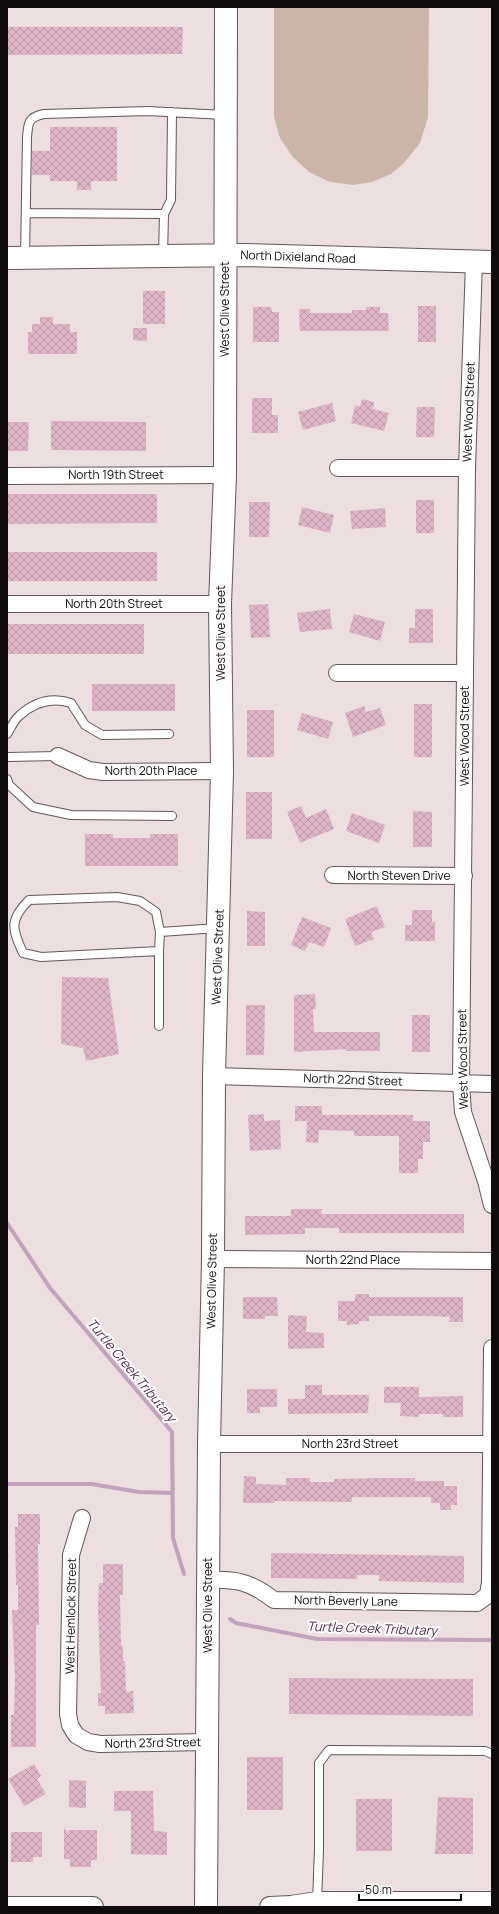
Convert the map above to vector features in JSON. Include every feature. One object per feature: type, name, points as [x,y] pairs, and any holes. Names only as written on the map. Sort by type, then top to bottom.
[{"type":"main road","name":"West Olive Street","points":[[206,1907],[209,1444],[213,1259],[214,1076],[222,771],[220,604],[225,475],[226,7]]},
{"type":"main road","name":"North Dixieland Road","points":[[16,258],[225,255],[483,262]]},
{"type":"street","name":"West Wood Street","points":[[483,262],[467,468],[461,1084],[462,1112],[486,1181],[492,1205]]},
{"type":"street","points":[[338,468],[467,468]]},
{"type":"street","name":"North 19th Street","points":[[7,476],[225,475]]},
{"type":"street","name":"North 20th Street","points":[[7,604],[220,604]]},
{"type":"street","points":[[337,673],[465,673]]},
{"type":"street","name":"North 20th Place","points":[[58,756],[89,770],[103,772],[222,771]]},
{"type":"street","name":"North Steven Drive","points":[[333,875],[464,876]]},
{"type":"street","name":"North 22nd Street","points":[[214,1076],[492,1084]]},
{"type":"street","name":"North 22nd Place","points":[[213,1259],[492,1261]]},
{"type":"street","points":[[491,1444],[492,1348]]},
{"type":"street","name":"North 23rd Street","points":[[209,1444],[491,1444]]},
{"type":"street","name":"North Beverly Lane","points":[[208,1580],[226,1579],[241,1581],[259,1589],[274,1600],[477,1603],[488,1595],[490,1582],[491,1444]]},
{"type":"street","name":"West Hemlock Street","points":[[68,1714],[71,1555],[82,1518]]},
{"type":"street","name":"North 23rd Street","points":[[68,1714],[70,1725],[76,1735],[88,1742],[100,1744],[208,1742]]},
{"type":"street","points":[[270,1907],[317,1902],[492,1902]]},
{"type":"street","points":[[7,1907],[93,1907]]},
{"type":"lane","points":[[16,258],[26,213],[28,124],[34,116],[44,114],[140,111],[226,115]]},
{"type":"lane","points":[[164,256],[164,214],[171,200],[172,112]]},
{"type":"lane","points":[[26,213],[164,214]]},
{"type":"lane","points":[[7,734],[18,716],[24,712],[40,702],[60,699],[71,702],[84,724],[102,735],[169,734]]},
{"type":"lane","points":[[7,757],[58,756]]},
{"type":"lane","points":[[7,779],[9,785],[33,808],[71,815],[172,816]]},
{"type":"lane","points":[[159,951],[41,957],[23,953],[14,933],[17,912],[30,900],[117,897],[140,901],[156,912],[160,932],[159,1026]]},
{"type":"lane","points":[[160,932],[218,928]]},
{"type":"lane","points":[[317,1902],[319,1850],[319,1763],[329,1750],[485,1751],[492,1754]]},
{"type":"shaded area","points":[[274,7],[429,7],[428,117],[420,143],[403,164],[391,174],[372,182],[353,185],[330,182],[309,172],[292,156],[280,138],[274,117]]},
{"type":"building","points":[[7,27],[183,27],[182,54],[7,55]]},
{"type":"building","points":[[50,127],[117,127],[117,181],[91,181],[91,190],[77,190],[77,181],[50,181],[50,175],[32,175],[32,151],[50,151]]},
{"type":"building","points":[[143,291],[165,291],[165,324],[143,324]]},
{"type":"building","points":[[418,306],[436,306],[436,342],[418,342]]},
{"type":"building","points":[[253,307],[271,307],[272,312],[279,312],[279,342],[253,342]]},
{"type":"building","points":[[366,307],[380,307],[380,313],[388,313],[389,331],[300,331],[299,309],[310,309],[310,313],[352,313],[352,310],[366,310]]},
{"type":"building","points":[[40,317],[53,317],[53,324],[70,324],[70,332],[77,332],[77,354],[28,354],[28,332],[32,332],[32,324],[40,324]]},
{"type":"building","points":[[133,328],[147,328],[147,341],[133,340]]},
{"type":"building","points":[[252,398],[272,398],[272,415],[278,415],[278,433],[252,433]]},
{"type":"building","points":[[362,399],[374,402],[373,409],[389,413],[384,431],[351,423],[355,405],[360,407]]},
{"type":"building","points":[[332,403],[336,421],[303,430],[298,412]]},
{"type":"building","points":[[417,407],[435,407],[434,437],[416,437]]},
{"type":"building","points":[[51,421],[146,422],[146,451],[51,450]]},
{"type":"building","points":[[7,422],[29,422],[28,451],[7,451]]},
{"type":"building","points":[[7,494],[157,494],[157,523],[7,524]]},
{"type":"building","points":[[416,500],[434,500],[434,533],[416,533]]},
{"type":"building","points":[[249,502],[270,502],[269,537],[249,537]]},
{"type":"building","points":[[302,507],[334,515],[330,533],[298,525]]},
{"type":"building","points":[[385,508],[386,527],[352,529],[350,511]]},
{"type":"building","points":[[7,552],[157,552],[157,581],[7,581]]},
{"type":"building","points":[[268,604],[270,637],[251,638],[249,605]]},
{"type":"building","points":[[330,609],[332,629],[300,632],[297,613]]},
{"type":"building","points":[[415,609],[433,609],[433,643],[409,643],[409,628],[415,628]]},
{"type":"building","points":[[354,614],[385,622],[380,641],[349,632]]},
{"type":"building","points":[[7,624],[144,624],[144,654],[7,654]]},
{"type":"building","points":[[92,684],[175,684],[175,711],[92,711]]},
{"type":"building","points":[[414,704],[432,704],[432,757],[414,757]]},
{"type":"building","points":[[364,706],[366,712],[380,708],[386,725],[353,737],[345,713]]},
{"type":"building","points":[[247,710],[274,710],[274,757],[247,757]]},
{"type":"building","points":[[302,713],[333,722],[328,739],[297,730]]},
{"type":"building","points":[[246,792],[272,792],[272,839],[246,839]]},
{"type":"building","points":[[301,806],[306,818],[326,809],[334,829],[300,843],[287,812]]},
{"type":"building","points":[[413,811],[432,812],[432,847],[413,847]]},
{"type":"building","points":[[352,813],[385,825],[379,843],[346,831]]},
{"type":"building","points":[[85,834],[113,834],[113,838],[150,838],[150,834],[178,834],[178,866],[85,866]]},
{"type":"building","points":[[377,906],[385,927],[371,932],[374,939],[355,946],[345,919]]},
{"type":"building","points":[[412,910],[432,910],[432,922],[435,922],[435,941],[405,941],[405,925],[412,925]]},
{"type":"building","points":[[247,911],[265,912],[265,946],[247,946]]},
{"type":"building","points":[[302,917],[331,928],[324,947],[309,942],[305,951],[291,945]]},
{"type":"building","points":[[62,977],[108,978],[119,1054],[86,1061],[83,1048],[61,1044]]},
{"type":"building","points":[[315,994],[316,1009],[313,1009],[314,1032],[380,1032],[380,1051],[346,1051],[346,1049],[294,1052],[294,995]]},
{"type":"building","points":[[246,1005],[265,1005],[264,1055],[246,1055]]},
{"type":"building","points":[[412,1015],[430,1015],[430,1052],[412,1052]]},
{"type":"building","points":[[295,1106],[322,1106],[322,1115],[413,1115],[413,1121],[430,1121],[430,1142],[423,1142],[423,1159],[418,1159],[418,1173],[399,1173],[399,1136],[354,1136],[354,1131],[319,1130],[318,1143],[306,1142],[307,1121],[295,1121]]},
{"type":"building","points":[[264,1114],[264,1121],[280,1120],[281,1149],[250,1151],[248,1115]]},
{"type":"building","points":[[291,1209],[322,1209],[321,1214],[464,1214],[464,1233],[339,1233],[339,1228],[305,1228],[305,1234],[245,1235],[245,1216],[291,1216]]},
{"type":"building","points":[[355,1294],[369,1294],[369,1297],[463,1297],[463,1322],[449,1322],[450,1317],[369,1316],[369,1321],[359,1321],[359,1324],[347,1325],[347,1321],[338,1321],[338,1301],[355,1301]]},
{"type":"building","points":[[243,1297],[277,1297],[278,1316],[265,1316],[265,1319],[243,1319]]},
{"type":"building","points":[[288,1315],[307,1316],[306,1332],[324,1333],[324,1348],[288,1349]]},
{"type":"building","points":[[305,1385],[322,1385],[322,1395],[369,1395],[368,1413],[288,1414],[288,1399],[305,1399]]},
{"type":"building","points":[[384,1387],[419,1387],[419,1397],[463,1396],[463,1417],[443,1417],[443,1414],[419,1414],[419,1417],[400,1416],[401,1403],[384,1403]]},
{"type":"building","points":[[247,1389],[277,1389],[277,1407],[260,1407],[260,1413],[247,1413]]},
{"type":"building","points":[[244,1476],[256,1477],[256,1484],[286,1485],[286,1478],[310,1478],[310,1482],[334,1482],[334,1479],[382,1478],[415,1478],[415,1481],[444,1481],[444,1486],[457,1486],[457,1505],[451,1505],[451,1510],[440,1510],[440,1503],[431,1503],[431,1497],[352,1497],[352,1502],[274,1501],[274,1503],[243,1503]]},
{"type":"building","points":[[18,1514],[40,1514],[40,1544],[38,1544],[39,1625],[36,1625],[36,1747],[11,1747],[11,1715],[14,1715],[15,1677],[12,1610],[18,1610],[15,1527],[18,1527]]},
{"type":"building","points":[[271,1553],[464,1556],[464,1583],[379,1581],[379,1575],[357,1575],[357,1579],[271,1578]]},
{"type":"building","points":[[103,1564],[123,1564],[123,1595],[120,1595],[121,1646],[123,1646],[123,1661],[125,1661],[126,1692],[133,1691],[134,1713],[105,1714],[105,1706],[98,1706],[98,1693],[101,1693],[98,1606],[99,1583],[103,1583]]},
{"type":"building","points":[[289,1678],[473,1679],[473,1716],[289,1714]]},
{"type":"building","points":[[247,1757],[283,1757],[283,1810],[247,1810]]},
{"type":"building","points":[[34,1764],[41,1776],[37,1779],[46,1794],[24,1806],[8,1779]]},
{"type":"building","points":[[69,1780],[86,1781],[86,1808],[69,1807]]},
{"type":"building","points":[[114,1791],[153,1791],[154,1831],[167,1832],[167,1855],[131,1854],[131,1811],[114,1811]]},
{"type":"building","points":[[438,1797],[473,1798],[473,1854],[435,1854]]},
{"type":"building","points":[[356,1799],[392,1799],[392,1851],[356,1851]]},
{"type":"building","points":[[64,1827],[68,1834],[68,1830],[97,1830],[97,1860],[91,1860],[91,1867],[70,1867],[70,1859],[64,1859]]},
{"type":"building","points":[[11,1832],[42,1832],[42,1857],[33,1857],[33,1862],[11,1862]]},
{"type":"waterway","name":"Turtle Creek Tributary","points":[[7,1223],[50,1288],[172,1432],[173,1538],[184,1574]]},
{"type":"waterway","points":[[7,1484],[91,1484],[139,1492],[172,1493]]},
{"type":"waterway","name":"Turtle Creek Tributary","points":[[230,1619],[236,1623],[317,1639],[492,1640]]}]
